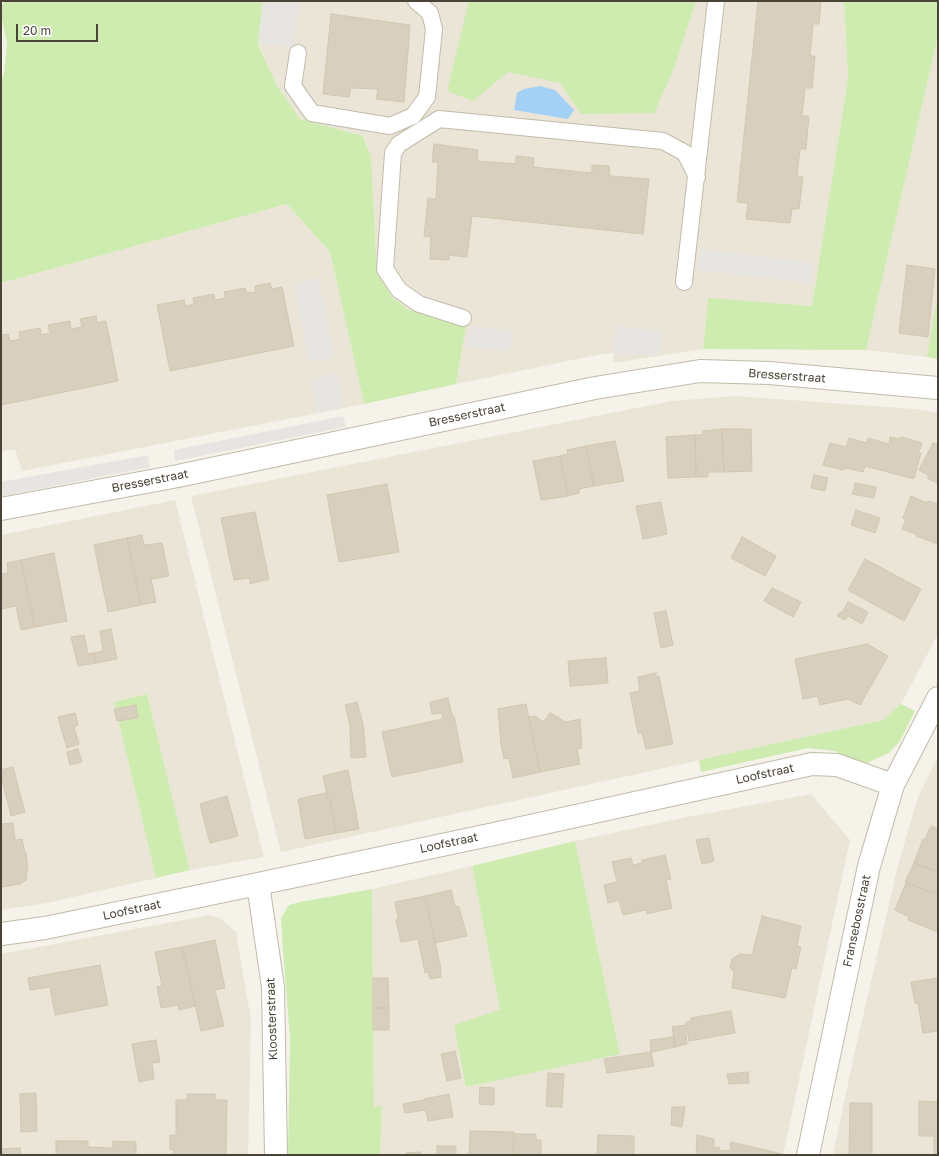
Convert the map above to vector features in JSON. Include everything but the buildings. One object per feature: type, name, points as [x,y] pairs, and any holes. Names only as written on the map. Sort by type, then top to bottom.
[{"type":"street","name":"Bresserstraat","points":[[1,509],[178,476],[595,388],[700,371],[769,373],[938,388]]},
{"type":"street","name":"Fransebosstraat","points":[[808,1155],[869,866],[893,785],[938,698]]},
{"type":"street","name":"Loofstraat","points":[[1,934],[45,928],[258,884],[812,764],[837,765],[893,785]]},
{"type":"street","name":"Kloosterstraat","points":[[258,884],[273,987],[276,1155]]},
{"type":"lane","points":[[298,53],[293,86],[312,113],[390,126],[413,116],[427,97],[434,29],[430,13],[416,1]]},
{"type":"lane","points":[[684,282],[716,1]]},
{"type":"lane","points":[[463,318],[418,304],[399,290],[385,268],[393,153],[399,144],[439,119],[663,141],[685,152],[697,177]]},
{"type":"shaded area","points":[[263,1],[844,1],[848,78],[812,306],[708,299],[703,349],[613,363],[613,353],[602,354],[456,384],[466,326],[409,310],[392,297],[377,272],[371,156],[364,136],[300,119],[276,84],[258,43]]},
{"type":"shaded area","points":[[263,1],[299,1],[293,48],[258,43]]},
{"type":"shaded area","points":[[938,36],[938,292],[927,357],[866,350]]},
{"type":"shaded area","points":[[287,204],[330,252],[364,404],[22,471],[15,449],[1,452],[1,283]]},
{"type":"shaded area","points":[[700,249],[814,263],[811,283],[698,270]]},
{"type":"shaded area","points":[[318,278],[334,357],[309,362],[294,283]]},
{"type":"shaded area","points":[[470,326],[512,331],[510,351],[466,347]]},
{"type":"shaded area","points":[[616,326],[661,331],[659,356],[613,353]]},
{"type":"shaded area","points":[[336,373],[343,407],[318,412],[311,379]]},
{"type":"shaded area","points":[[735,396],[915,409],[938,413],[938,634],[901,704],[883,720],[281,852],[191,496],[672,401]]},
{"type":"shaded area","points":[[343,416],[346,427],[175,461],[174,450]]},
{"type":"shaded area","points":[[148,455],[150,467],[3,496],[1,482]]},
{"type":"shaded area","points":[[175,500],[264,857],[190,870],[147,694],[114,702],[156,878],[47,903],[1,910],[1,535]]},
{"type":"shaded area","points":[[938,757],[938,1155],[833,1155],[854,1055],[898,865],[918,797]]},
{"type":"shaded area","points":[[811,794],[850,840],[783,1155],[380,1155],[382,1107],[374,1108],[372,889],[472,866],[500,1010],[466,1087],[620,1053],[575,841],[677,819]]},
{"type":"shaded area","points":[[210,915],[220,918],[236,932],[251,1020],[248,1155],[1,1155],[1,954]]},
{"type":"green space","points":[[6,1],[263,1],[258,44],[276,84],[300,119],[363,136],[371,156],[377,272],[392,297],[409,310],[466,326],[456,384],[364,404],[330,252],[287,204],[1,283],[1,81],[4,74],[7,44],[1,14],[1,6]]},
{"type":"green space","points":[[469,1],[696,1],[673,71],[654,113],[581,114],[560,83],[508,72],[473,101],[447,91]]},
{"type":"green space","points":[[844,1],[938,1],[938,36],[866,350],[703,349],[708,298],[812,306],[848,78]]},
{"type":"green space","points":[[938,292],[938,359],[927,357]]},
{"type":"green space","points":[[147,694],[190,870],[156,878],[114,702]]},
{"type":"green space","points":[[901,704],[915,711],[900,741],[889,753],[867,763],[844,756],[835,751],[808,748],[701,772],[699,760],[883,720]]},
{"type":"green space","points":[[575,841],[620,1054],[466,1087],[454,1025],[500,1010],[472,866]]},
{"type":"green space","points":[[372,889],[374,1107],[382,1106],[380,1155],[288,1155],[290,1039],[281,918],[289,905]]},
{"type":"water","points":[[540,86],[555,90],[574,110],[568,119],[514,110],[517,93],[524,89]]}]
